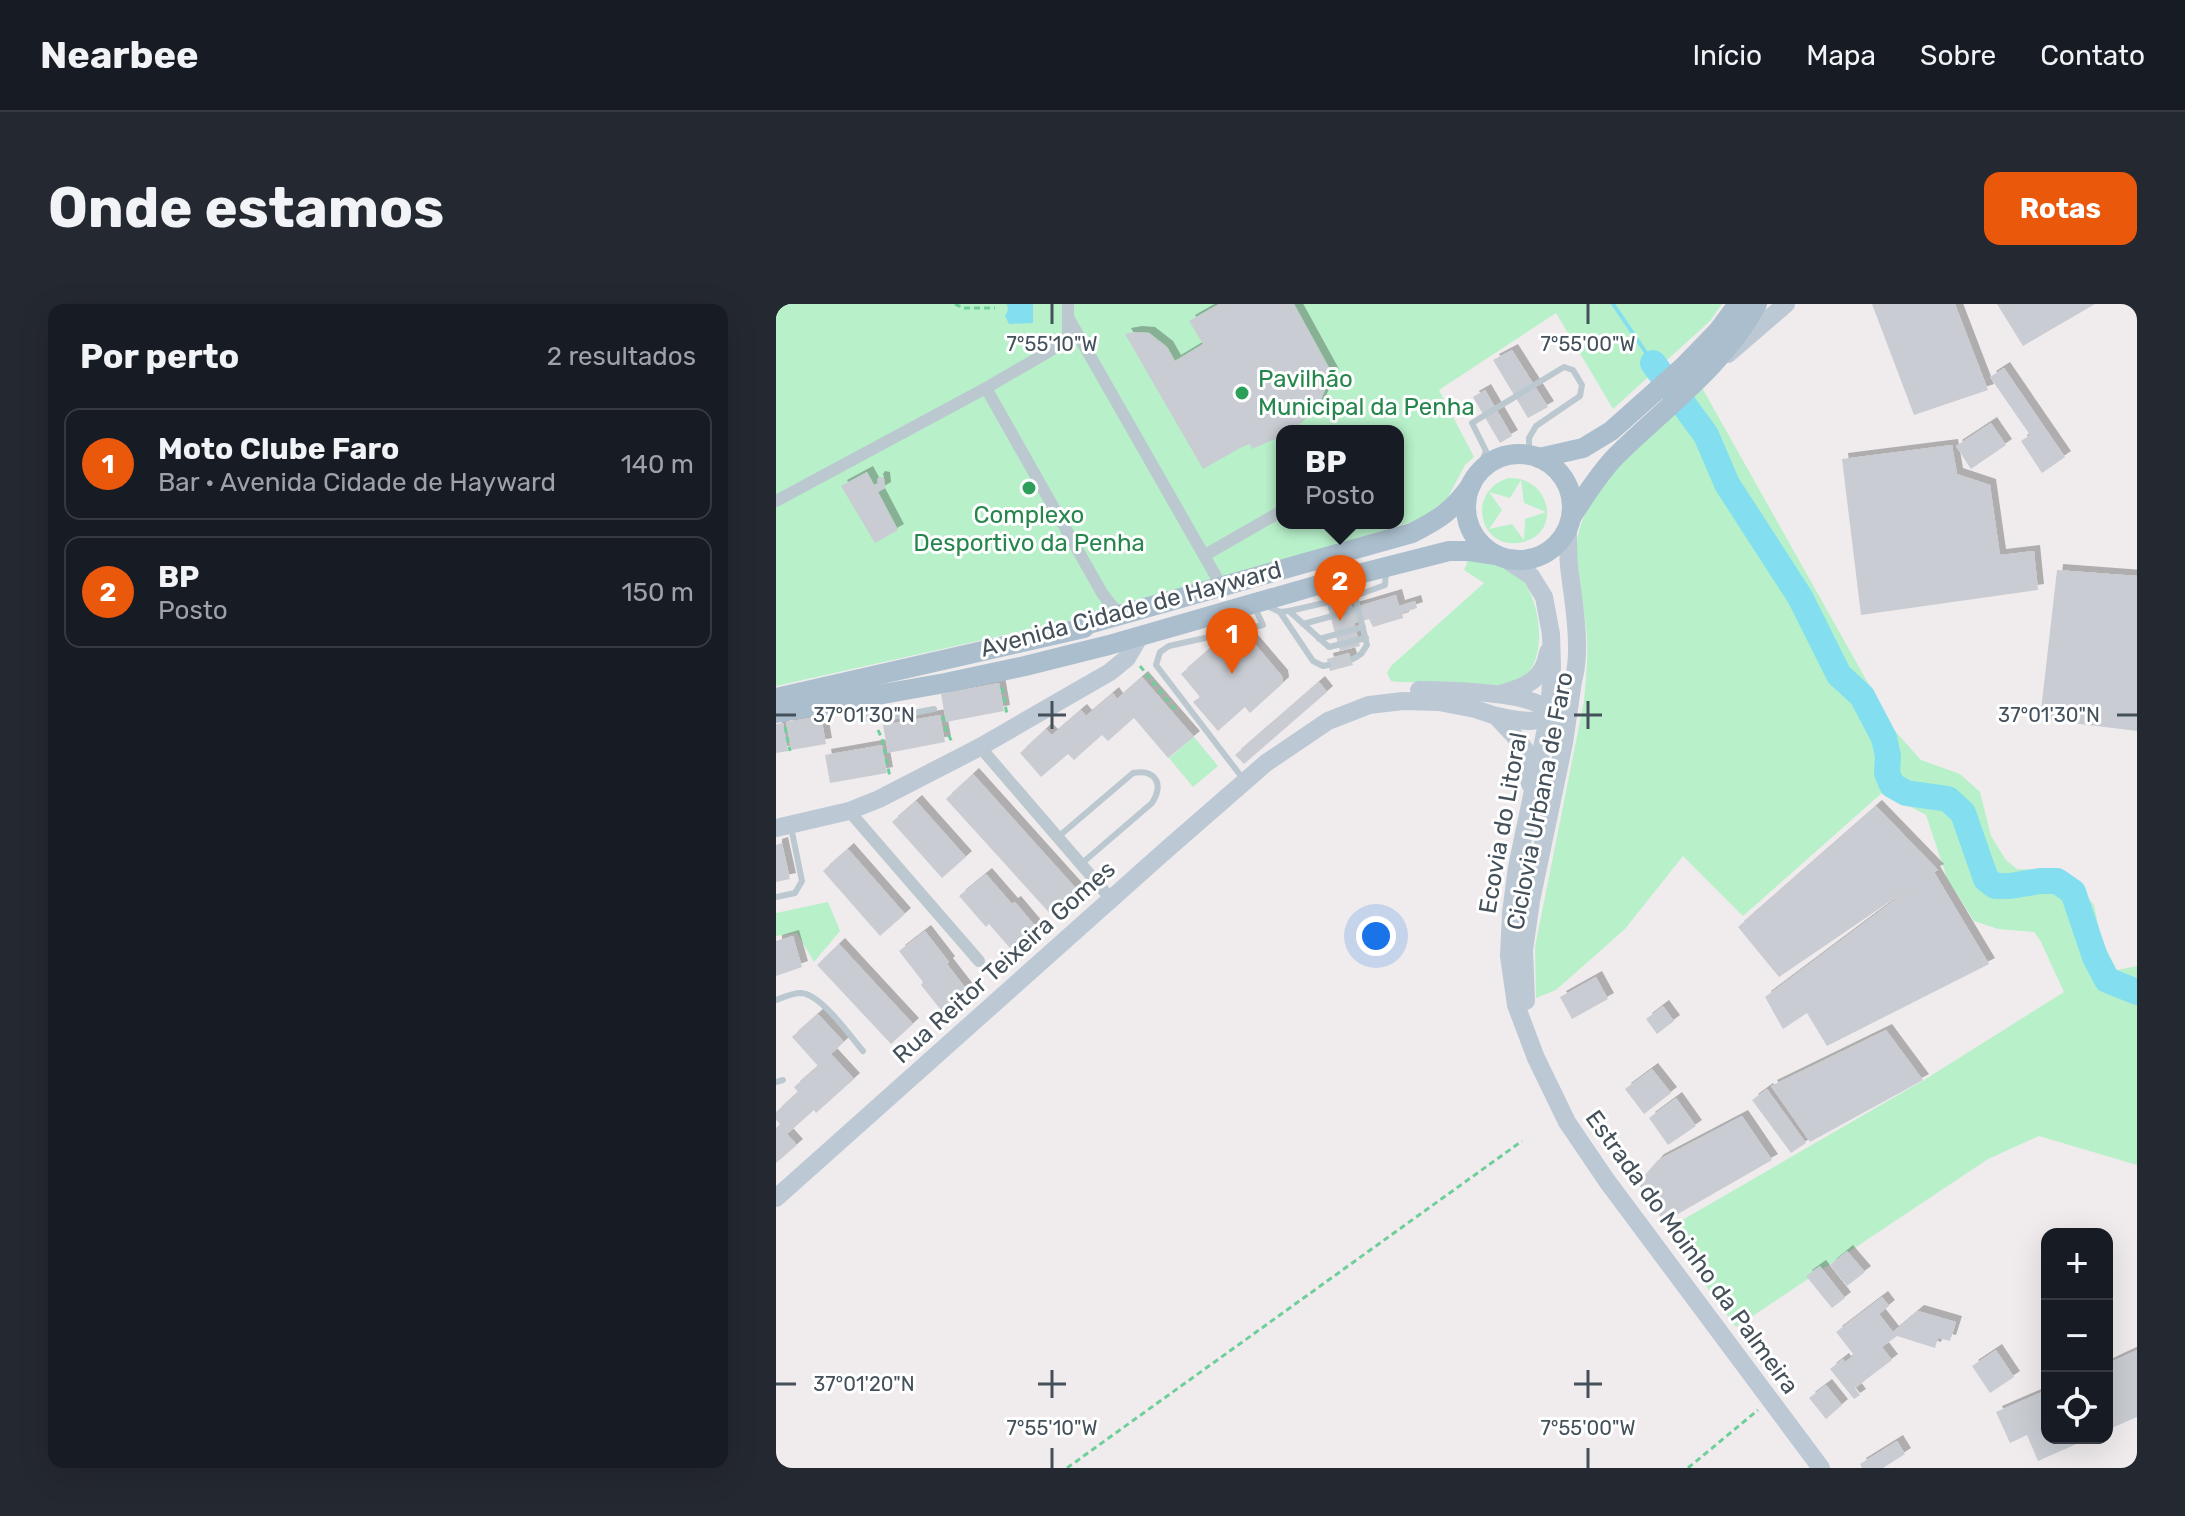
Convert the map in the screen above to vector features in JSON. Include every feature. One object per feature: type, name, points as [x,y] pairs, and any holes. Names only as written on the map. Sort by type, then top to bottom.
[{"type":"main road","points":[[1738,304],[1718,331],[1690,374],[1661,415],[1598,476],[1554,547],[1541,555],[1519,560],[1500,557],[1483,546],[1469,525],[1466,509],[1473,481],[1488,464],[1503,457],[1570,452],[1596,442],[1651,396],[1690,374],[1724,351],[1757,304]]},
{"type":"main road","points":[[1534,456],[1555,468],[1566,482],[1572,498],[1570,523]]},
{"type":"main road","name":"Avenida Cidade de Hayward","points":[[778,708],[1084,628],[1088,624],[1412,533],[1439,520],[1456,506],[1473,481]]},
{"type":"main road","name":"Avenida Cidade de Hayward","points":[[778,708],[850,700],[999,671],[1109,645],[1449,551],[1500,557]]},
{"type":"street","points":[[1690,374],[1786,304]]},
{"type":"street","points":[[776,501],[1060,345],[1068,337],[1068,310]]},
{"type":"street","points":[[1068,310],[1222,587]]},
{"type":"street","points":[[986,388],[1102,593],[1115,610],[1137,611]]},
{"type":"street","points":[[1205,555],[1276,514]]},
{"type":"street","name":"Estrada do Moinho da Palmeira","points":[[1536,1058],[1526,999],[1524,950],[1531,901],[1564,743],[1577,651],[1569,565],[1570,523]]},
{"type":"street","name":"Estrada do Moinho da Palmeira","points":[[1500,557],[1531,576],[1544,597],[1551,634],[1549,714],[1517,867],[1511,913],[1509,956],[1516,1005],[1536,1058],[1567,1122],[1821,1468]]},
{"type":"street","points":[[1088,624],[1103,614],[1105,605],[1102,593]]},
{"type":"street","points":[[1498,694],[1524,688],[1538,676],[1547,662],[1551,634]]},
{"type":"street","points":[[783,826],[849,811],[980,747],[1110,672],[1127,658],[1140,636]]},
{"type":"street","points":[[1109,645],[1121,654],[1120,665]]},
{"type":"street","points":[[1266,763],[1328,721],[1369,705],[1403,701],[1439,702],[1517,720],[1540,720],[1565,700],[1573,681]]},
{"type":"street","points":[[1266,763],[1309,724],[1325,714],[1371,695],[1418,690],[1498,694],[1531,702],[1549,714],[1564,743]]},
{"type":"street","points":[[1496,716],[1524,748],[1530,803]]},
{"type":"street","points":[[980,747],[1111,899]]},
{"type":"street","name":"Rua Reitor Teixeira Gomes","points":[[776,1198],[1266,763]]},
{"type":"street","points":[[849,811],[979,961]]},
{"type":"lane","points":[[1473,481],[1486,451],[1472,423],[1564,367],[1573,370],[1582,385],[1580,396],[1536,426],[1529,438],[1534,456]]},
{"type":"lane","points":[[1257,604],[1280,612],[1355,596],[1385,585],[1386,570],[1396,565]]},
{"type":"lane","points":[[1353,659],[1367,645],[1355,596]]},
{"type":"lane","points":[[1245,781],[1156,665],[1160,652],[1169,646],[1263,625],[1257,604]]},
{"type":"lane","points":[[1303,624],[1358,609]]},
{"type":"lane","points":[[1289,611],[1329,647],[1366,638]]},
{"type":"lane","points":[[1280,612],[1313,661],[1328,665]]},
{"type":"lane","points":[[1319,639],[1363,627]]},
{"type":"lane","points":[[850,700],[871,721],[934,709]]},
{"type":"lane","points":[[1058,837],[1133,773],[1152,775],[1158,782],[1158,793],[1152,803],[1081,864]]},
{"type":"lane","points":[[776,897],[795,893],[802,881],[783,826]]},
{"type":"lane","points":[[776,1000],[801,993],[811,995],[863,1051]]},
{"type":"path","points":[[955,304],[961,308],[995,308]]},
{"type":"path","points":[[999,671],[1009,729]]},
{"type":"path","points":[[778,708],[790,751]]},
{"type":"path","points":[[943,715],[946,730],[960,757]]},
{"type":"path","points":[[877,727],[893,792]]},
{"type":"path","points":[[1067,1468],[1522,1141]]},
{"type":"path","points":[[1688,1468],[1771,1400]]},
{"type":"green space","name":"Complexo Desportivo da Penha","points":[[776,304],[1722,304],[1710,321],[1613,409],[1556,313],[1439,390],[1474,457],[1465,465],[1447,499],[1421,519],[1404,524],[1404,425],[1276,425],[1276,529],[1388,529],[1130,607],[776,686]]},
{"type":"green space","points":[[1701,386],[1895,731],[1921,760],[1960,774],[1980,792],[1991,836],[2006,860],[2017,869],[2057,871],[2078,886],[2094,905],[2101,939],[2117,970],[2137,966],[2137,1165],[2039,1136],[1988,1159],[1736,1327],[1665,1230],[1924,1080],[2064,992],[2034,932],[1998,929],[1974,921],[1947,878],[1926,815],[1883,792],[1743,916],[1683,856],[1625,929],[1556,990],[1536,998],[1535,947],[1584,701],[1587,636],[1576,553],[1582,520],[1593,499],[1626,457]]},
{"type":"green space","points":[[1509,478],[1523,480],[1542,495],[1546,506],[1547,518],[1535,537],[1523,542],[1508,543],[1488,530],[1482,507],[1486,495],[1495,485]],"holes":[[[1521,480],[1524,503],[1546,512],[1525,519],[1524,540],[1512,524],[1489,529],[1502,510],[1489,492],[1510,498]]]},
{"type":"green space","points":[[1466,558],[1506,568],[1526,585],[1539,626],[1537,655],[1532,668],[1519,680],[1494,686],[1391,681],[1387,673],[1391,666],[1484,583],[1464,570]]},
{"type":"green space","points":[[1194,737],[1218,766],[1193,787],[1169,758]]},
{"type":"green space","points":[[828,902],[840,931],[814,962],[797,933],[776,936],[776,913]]},
{"type":"water","points":[[1007,304],[1033,304],[1033,323],[1009,324],[1005,316]]},
{"type":"building","name":"Pavilhão Municipal da Penha","points":[[1219,304],[1294,304],[1333,375],[1320,402],[1299,425],[1276,425],[1276,439],[1252,449],[1250,444],[1242,447],[1203,469],[1125,334],[1149,333],[1167,347],[1175,361],[1203,344],[1189,321]]},
{"type":"building","points":[[1872,304],[1955,304],[1988,390],[1914,415]]},
{"type":"building","points":[[1997,304],[2095,304],[2023,346]]},
{"type":"building","points":[[1512,350],[1548,407],[1528,418],[1493,360]]},
{"type":"building","points":[[2004,368],[2065,457],[2042,473],[2021,441],[2030,435],[1990,377]]},
{"type":"building","points":[[1485,390],[1512,436],[1500,443],[1473,397]]},
{"type":"building","points":[[1991,423],[2006,445],[1971,469],[1956,446]]},
{"type":"building","points":[[1952,445],[1957,474],[1990,485],[2000,555],[2034,551],[2038,590],[1861,615],[1842,459]]},
{"type":"building","points":[[867,472],[874,485],[879,477],[884,478],[885,488],[878,492],[898,530],[875,543],[841,486]]},
{"type":"building","points":[[2057,570],[2137,576],[2137,731],[2040,719]]},
{"type":"building","points":[[1347,591],[1352,608],[1396,595],[1399,606],[1415,601],[1417,608],[1402,613],[1403,618],[1373,627],[1369,619],[1354,623],[1360,646],[1340,651],[1325,597]]},
{"type":"building","points":[[1248,636],[1282,676],[1283,683],[1250,713],[1245,707],[1218,731],[1193,702],[1200,697],[1181,674],[1218,642],[1222,647],[1240,642]]},
{"type":"building","points":[[1349,653],[1353,665],[1330,671],[1327,659]]},
{"type":"building","points":[[1142,677],[1194,737],[1168,758],[1134,718],[1108,741],[1102,735],[1074,760],[1068,754],[1041,777],[1020,753],[1046,729],[1052,735],[1081,710],[1086,716],[1113,693],[1117,699]]},
{"type":"building","points":[[1319,682],[1327,692],[1244,764],[1235,755]]},
{"type":"building","points":[[999,683],[1004,711],[946,722],[941,694]]},
{"type":"building","points":[[940,715],[945,742],[888,753],[883,725]]},
{"type":"building","points":[[821,716],[826,744],[791,750],[786,722]]},
{"type":"building","points":[[783,723],[788,751],[776,753],[776,724]]},
{"type":"building","points":[[882,745],[887,773],[830,783],[825,755]]},
{"type":"building","points":[[973,774],[1081,894],[1054,918],[946,799]]},
{"type":"building","points":[[916,801],[966,857],[942,878],[892,822]]},
{"type":"building","points":[[1876,806],[1938,870],[1934,872],[1989,964],[1827,1046],[1807,1013],[1783,1029],[1765,997],[1917,883],[1779,977],[1738,927]]},
{"type":"building","points":[[782,843],[790,879],[776,882],[776,845]]},
{"type":"building","points":[[848,849],[905,914],[880,936],[823,871]]},
{"type":"building","points":[[986,874],[1036,927],[1010,948],[989,924],[986,927],[959,896]]},
{"type":"building","points":[[925,931],[971,995],[945,1015],[899,951]]},
{"type":"building","points":[[793,936],[802,967],[776,976],[776,941]]},
{"type":"building","points":[[839,944],[913,1024],[891,1044],[817,965]]},
{"type":"building","points":[[1596,977],[1608,999],[1572,1019],[1560,997]]},
{"type":"building","points":[[1663,1006],[1674,1021],[1657,1034],[1646,1019]]},
{"type":"building","points":[[818,1014],[844,1042],[831,1054],[854,1079],[787,1134],[797,1145],[776,1163],[776,1128],[780,1124],[776,1120],[776,1112],[798,1092],[794,1087],[818,1066],[792,1037]]},
{"type":"building","points":[[1886,1030],[1923,1080],[1810,1142],[1771,1086]]},
{"type":"building","points":[[1652,1069],[1671,1093],[1644,1114],[1625,1089]]},
{"type":"building","points":[[1767,1089],[1806,1143],[1791,1153],[1752,1100]]},
{"type":"building","points":[[1676,1098],[1696,1126],[1668,1145],[1649,1118]]},
{"type":"building","points":[[1742,1116],[1772,1160],[1664,1222],[1638,1183],[1658,1160]]},
{"type":"building","points":[[1847,1251],[1865,1272],[1847,1286],[1830,1265]]},
{"type":"building","points":[[1820,1266],[1845,1298],[1832,1308],[1806,1276]]},
{"type":"building","points":[[1882,1297],[1889,1306],[1879,1314],[1893,1332],[1918,1311],[1956,1322],[1950,1341],[1938,1338],[1935,1348],[1897,1336],[1882,1347],[1892,1360],[1855,1388],[1860,1395],[1854,1399],[1830,1369],[1854,1355],[1836,1332]]},
{"type":"building","points":[[1996,1350],[2014,1377],[1990,1393],[1972,1366]]},
{"type":"building","points":[[2137,1350],[2137,1417],[2113,1427],[2113,1372],[2113,1361]]},
{"type":"building","points":[[1826,1385],[1842,1405],[1826,1419],[1809,1398]]},
{"type":"building","points":[[2041,1393],[2041,1444],[2076,1444],[2038,1461],[2027,1435],[2010,1443],[1996,1412]]},
{"type":"building","points":[[1897,1441],[1905,1454],[1883,1468],[1862,1468],[1860,1464]]},
{"type":"waterway","points":[[1613,304],[1653,363]]},
{"type":"waterway","points":[[1653,363],[1706,435],[1727,484],[1800,597],[1839,675],[1862,696],[1884,738],[1888,756],[1887,773],[1892,785],[1906,793],[1948,799],[1963,813],[1986,879],[1995,886],[2057,881],[2073,892],[2095,957],[2107,980],[2137,992]]},
{"type":"place","name":"Pavilhão Municipal da Penha","points":[[1242,393]]},
{"type":"place","name":"Complexo Desportivo da Penha","points":[[1029,488]]},
{"type":"place","name":"BP","points":[[1340,621]]},
{"type":"place","name":"Moto Clube Faro","points":[[1232,674]]}]
